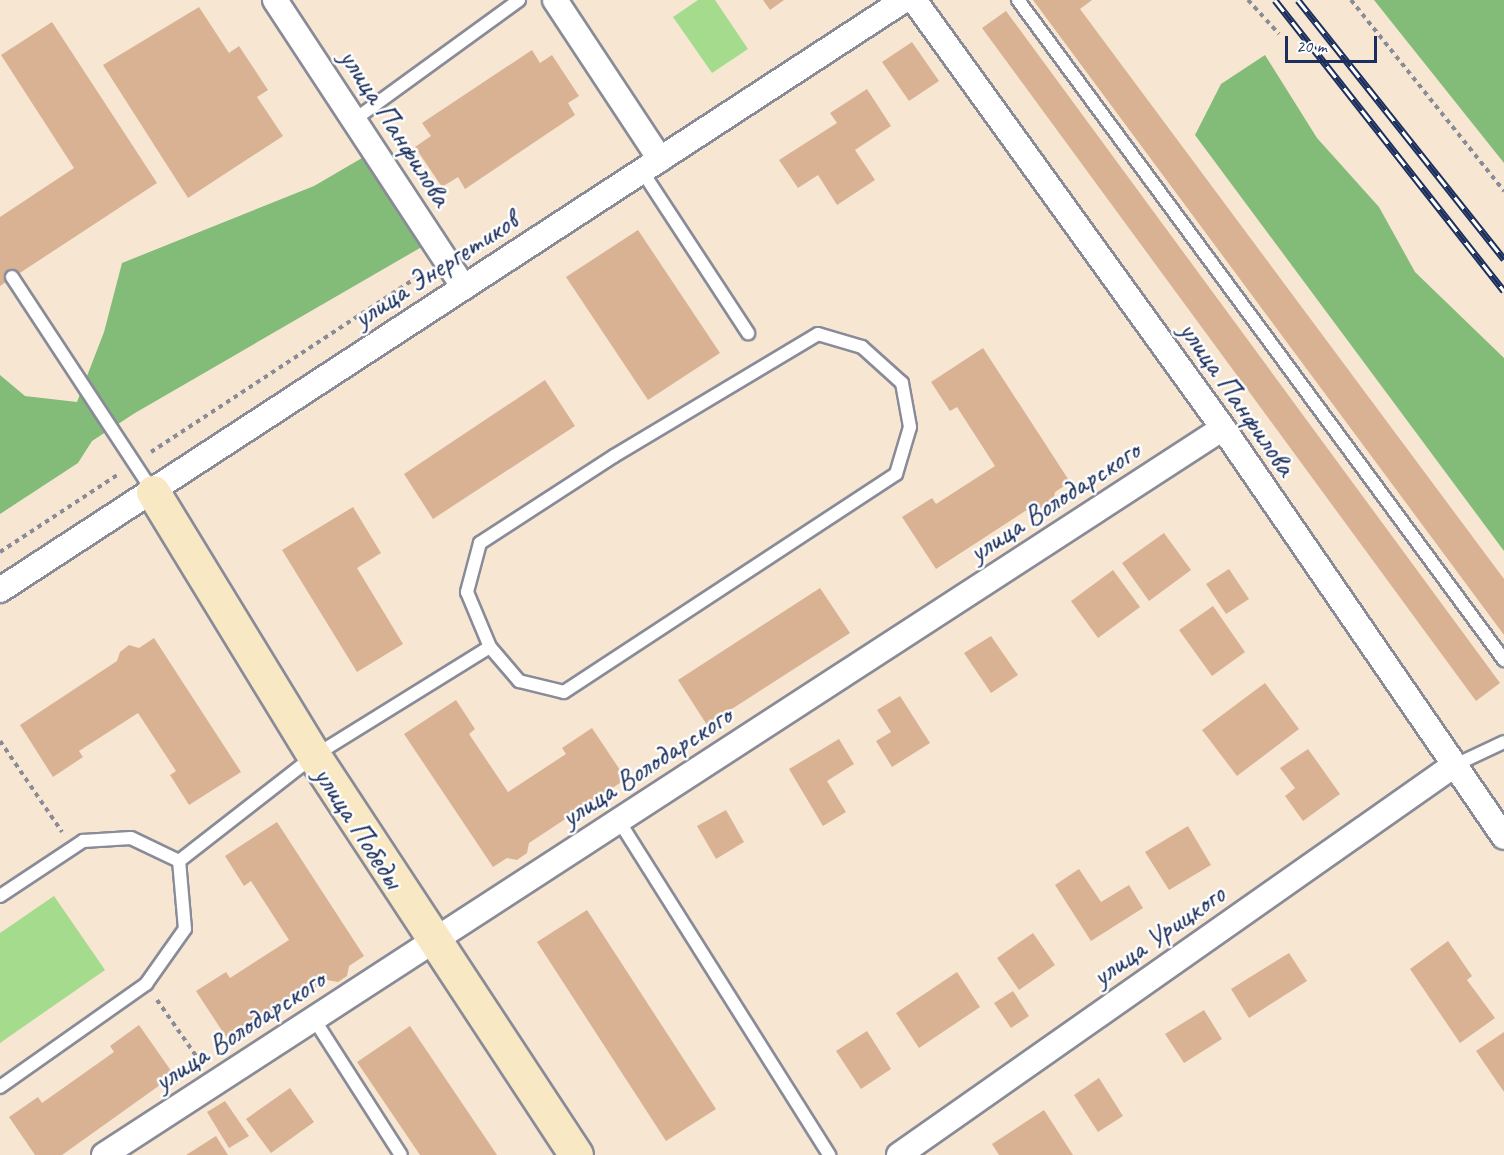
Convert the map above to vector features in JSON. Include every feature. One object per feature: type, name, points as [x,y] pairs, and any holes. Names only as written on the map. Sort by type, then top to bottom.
[{"type":"street","name":"улица Панфилова","points":[[275,0],[464,288]]},
{"type":"street","points":[[555,0],[651,165]]},
{"type":"street","name":"улица Энергетиков","points":[[0,590],[904,0]]},
{"type":"street","name":"улица Панфилова","points":[[914,0],[1223,428],[1504,837]]},
{"type":"street","name":"улица Володарского","points":[[104,1155],[1223,428]]},
{"type":"street","name":"улица Победы","points":[[153,492],[314,756],[433,942],[576,1155]]},
{"type":"street","name":"улица Урицкого","points":[[899,1155],[1454,766]]},
{"type":"lane","points":[[354,120],[519,0]]},
{"type":"lane","points":[[1018,0],[1504,660]]},
{"type":"lane","points":[[651,165],[748,333]]},
{"type":"lane","points":[[12,278],[153,492]]},
{"type":"lane","points":[[818,334],[862,347],[902,383],[910,427],[896,474],[564,692],[519,681],[490,648],[467,592],[480,543],[614,456],[818,334]]},
{"type":"lane","points":[[179,861],[314,756],[490,648]]},
{"type":"lane","points":[[1454,766],[1504,742]]},
{"type":"lane","points":[[619,821],[829,1155]]},
{"type":"lane","points":[[0,896],[83,841],[131,838],[179,861]]},
{"type":"lane","points":[[0,1087],[146,984],[185,929],[179,861]]},
{"type":"lane","points":[[314,1019],[401,1155]]},
{"type":"path","points":[[1248,0],[1279,33]]},
{"type":"path","points":[[1351,0],[1504,191]]},
{"type":"path","points":[[0,552],[444,259]]},
{"type":"path","points":[[0,741],[73,848]]},
{"type":"path","points":[[146,984],[215,1083]]},
{"type":"green space","points":[[698,0],[715,0],[748,49],[712,73],[673,17]]},
{"type":"green space","points":[[1374,0],[1504,0],[1504,163]]},
{"type":"green space","points":[[1265,55],[1317,138],[1379,207],[1415,272],[1504,358],[1504,551],[1195,135],[1221,84]]},
{"type":"green space","points":[[374,151],[432,241],[135,413],[92,441],[78,463],[0,514],[0,375],[25,396],[77,402],[104,332],[122,263],[314,186]]},
{"type":"green space","points":[[54,896],[105,970],[0,1043],[0,933]]},
{"type":"building","points":[[763,0],[784,0],[770,10]]},
{"type":"building","points":[[1033,0],[1092,0],[1080,9],[1504,579],[1504,635]]},
{"type":"building","points":[[199,7],[229,53],[239,46],[268,90],[257,97],[283,136],[188,198],[103,65]]},
{"type":"building","points":[[1006,11],[1500,683],[1476,701],[982,28]]},
{"type":"building","points":[[52,22],[157,183],[0,286],[0,217],[74,168],[1,55]]},
{"type":"building","points":[[912,42],[939,81],[909,101],[882,62]]},
{"type":"building","points":[[532,50],[540,63],[552,55],[579,96],[568,103],[575,115],[465,189],[458,177],[442,187],[415,147],[431,136],[422,123]]},
{"type":"building","points":[[867,89],[891,126],[855,150],[875,180],[837,205],[818,175],[798,188],[779,160],[837,123],[830,113]]},
{"type":"building","points":[[638,230],[720,353],[648,400],[566,277]]},
{"type":"building","points":[[983,348],[1070,482],[1055,492],[1053,502],[1043,508],[1033,506],[936,569],[902,517],[932,498],[936,504],[995,466],[957,407],[950,411],[931,382]]},
{"type":"building","points":[[545,380],[575,426],[433,519],[404,474]]},
{"type":"building","points":[[353,507],[381,553],[357,568],[403,644],[357,672],[282,550]]},
{"type":"building","points":[[1164,533],[1191,570],[1149,601],[1122,563]]},
{"type":"building","points":[[1229,569],[1249,599],[1226,614],[1206,584]]},
{"type":"building","points":[[1113,570],[1140,607],[1098,638],[1071,601]]},
{"type":"building","points":[[820,588],[850,633],[707,725],[678,680]]},
{"type":"building","points":[[1213,606],[1245,652],[1212,676],[1179,630]]},
{"type":"building","points":[[991,636],[1018,675],[991,693],[964,653]]},
{"type":"building","points":[[154,638],[241,772],[189,805],[170,775],[176,771],[138,713],[79,751],[83,757],[53,777],[20,725],[117,661],[120,652],[129,645],[139,648]]},
{"type":"building","points":[[1265,683],[1299,729],[1237,776],[1202,730]]},
{"type":"building","points":[[900,696],[930,743],[892,767],[876,741],[891,732],[877,710]]},
{"type":"building","points":[[456,700],[475,729],[469,734],[508,792],[566,754],[562,748],[592,728],[626,779],[529,843],[527,853],[517,860],[507,858],[493,867],[404,734]]},
{"type":"building","points":[[839,739],[854,764],[827,781],[846,812],[823,826],[789,769]]},
{"type":"building","points":[[1308,749],[1340,794],[1303,821],[1285,796],[1295,788],[1280,768]]},
{"type":"building","points":[[726,810],[744,842],[716,859],[697,826]]},
{"type":"building","points":[[277,822],[364,956],[349,966],[347,976],[338,982],[327,980],[230,1043],[196,991],[226,972],[230,978],[289,940],[251,881],[244,886],[225,856]]},
{"type":"building","points":[[1188,826],[1211,865],[1169,890],[1145,852]]},
{"type":"building","points":[[1079,869],[1101,902],[1129,885],[1143,908],[1091,941],[1055,885]]},
{"type":"building","points":[[587,910],[716,1109],[666,1141],[537,942]]},
{"type":"building","points":[[1033,933],[1055,965],[1019,990],[997,958]]},
{"type":"building","points":[[1448,941],[1472,976],[1467,980],[1495,1018],[1460,1043],[1410,969]]},
{"type":"building","points":[[1289,953],[1307,981],[1249,1018],[1231,989]]},
{"type":"building","points":[[957,972],[980,1007],[919,1048],[896,1013]]},
{"type":"building","points":[[1013,991],[1029,1016],[1011,1028],[994,1003]]},
{"type":"building","points":[[1204,1010],[1222,1039],[1184,1063],[1165,1034]]},
{"type":"building","points":[[139,1025],[174,1075],[62,1155],[35,1155],[9,1117],[38,1097],[42,1103],[114,1052],[110,1046]]},
{"type":"building","points":[[410,1026],[497,1155],[420,1155],[357,1062]]},
{"type":"building","points":[[867,1031],[891,1069],[861,1089],[836,1051]]},
{"type":"building","points":[[1504,1032],[1504,1092],[1476,1051]]},
{"type":"building","points":[[1099,1078],[1123,1116],[1098,1132],[1074,1095]]},
{"type":"building","points":[[290,1088],[314,1122],[271,1153],[246,1119]]},
{"type":"building","points":[[225,1101],[249,1136],[229,1148],[207,1112]]},
{"type":"building","points":[[1044,1110],[1073,1155],[999,1155],[992,1144]]},
{"type":"building","points":[[216,1136],[228,1155],[186,1155]]},
{"type":"railway","points":[[1275,0],[1504,291]]},
{"type":"railway","points":[[1298,0],[1504,259]]}]
